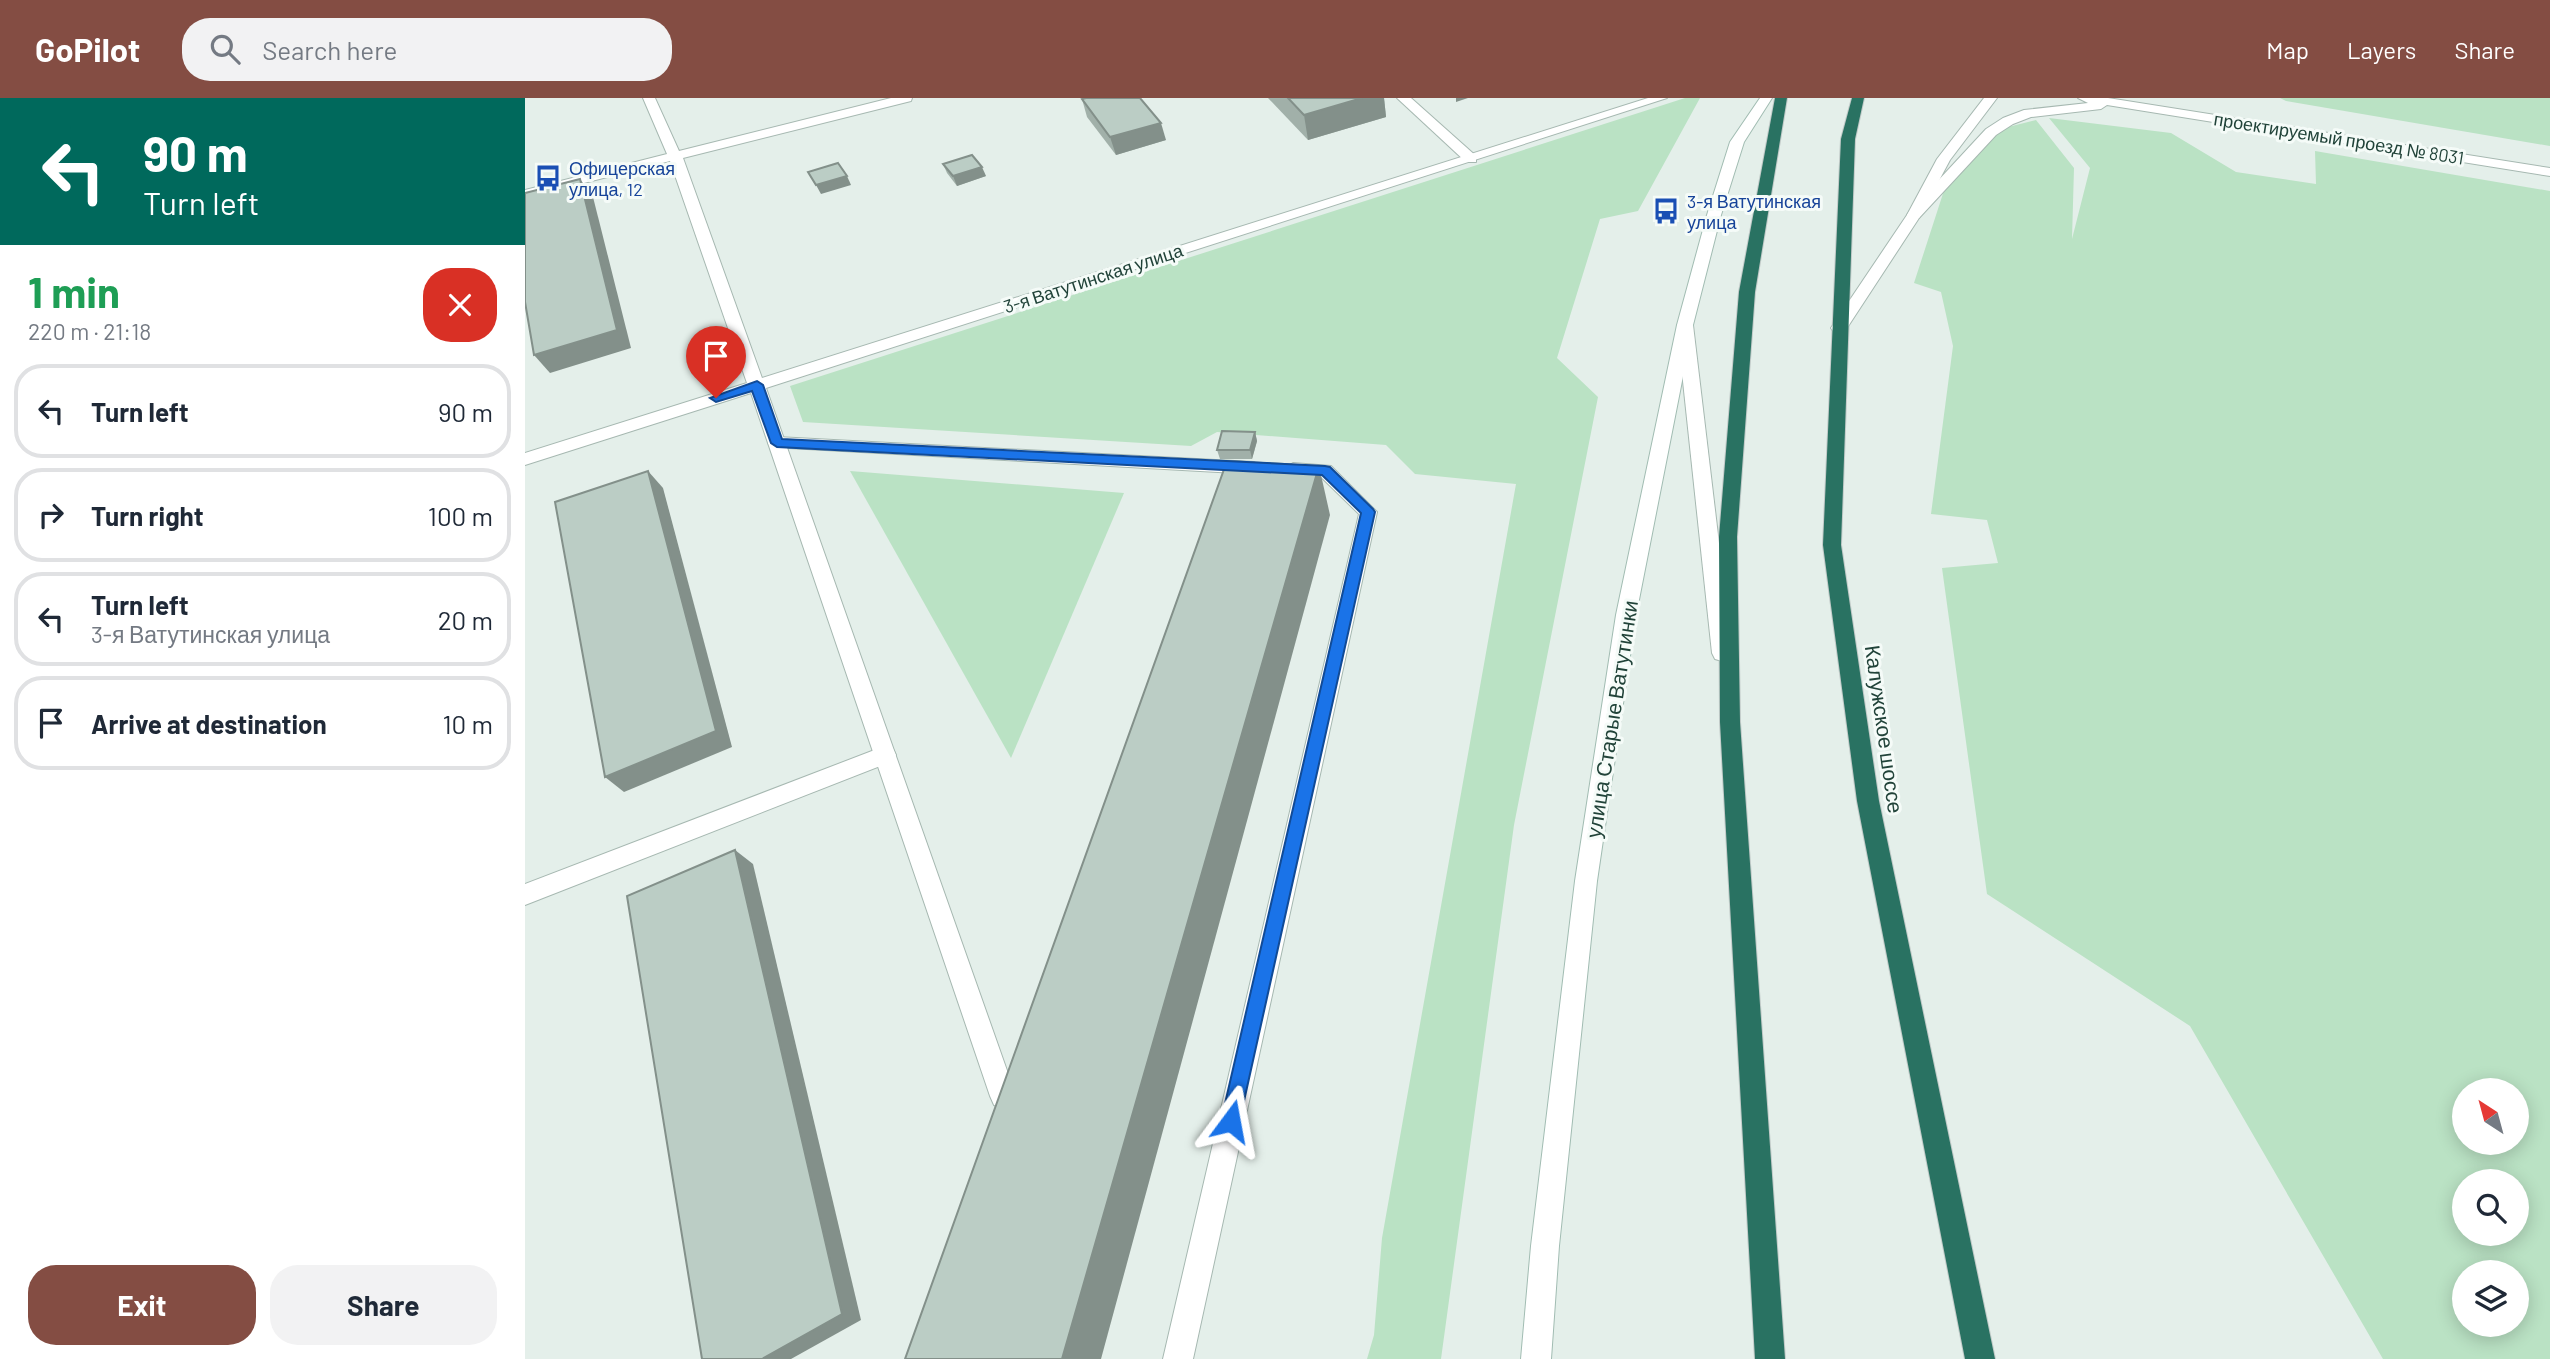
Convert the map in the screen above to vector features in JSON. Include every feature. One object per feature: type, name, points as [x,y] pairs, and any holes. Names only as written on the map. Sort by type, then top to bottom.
[{"type":"highway","points":[[1770,1359],[1730,722],[1728,537],[1747,292],[1781,98]]},
{"type":"highway","name":"Калужское шоссе","points":[[1858,98],[1848,139],[1832,545],[1868,800],[1980,1359]]},
{"type":"street","points":[[649,98],[675,156],[757,385],[1003,1096]]},
{"type":"street","points":[[525,194],[906,98]]},
{"type":"street","points":[[1402,98],[1471,159]]},
{"type":"street","name":"3-я Ватутинская улица","points":[[525,459],[1661,98]]},
{"type":"street","name":"улица Старые Ватутинки","points":[[1536,1359],[1547,1232],[1586,881],[1626,615],[1685,325],[1737,142],[1766,98]]},
{"type":"street","points":[[1839,328],[1914,215],[1944,159],[1990,98]]},
{"type":"street","name":"проектируемый проезд № 8031","points":[[2084,98],[2550,172]]},
{"type":"street","name":"проектируемый проезд № 8031","points":[[1914,215],[1991,132],[2008,121],[2047,110],[2128,104]]},
{"type":"street","points":[[1685,325],[1730,722]]},
{"type":"street","points":[[777,443],[1325,470],[1369,512],[1178,1359]]},
{"type":"street","points":[[1221,493],[1231,467]]},
{"type":"street","points":[[525,895],[885,755]]},
{"type":"street","points":[[994,1121],[1017,1057]]},
{"type":"green space","points":[[1685,98],[1700,98],[1638,211],[1600,219],[1557,358],[1598,397],[1514,825],[1441,1359],[1367,1359],[1374,1335],[1382,1238],[1516,484],[1415,474],[1386,445],[1217,432],[1191,446],[803,422],[790,386]]},
{"type":"green space","points":[[2280,98],[2550,98],[2550,146],[2286,101]]},
{"type":"green space","points":[[2049,118],[2171,133],[2236,172],[2316,184],[2315,151],[2550,191],[2550,1359],[2383,1359],[2190,1026],[1987,894],[1942,568],[1998,563],[1987,520],[1931,514],[1953,346],[1941,292],[1914,283],[1949,175],[2000,129],[2036,120],[2074,168],[2072,239],[2090,168]]},
{"type":"green space","points":[[850,471],[1124,493],[1011,758]]},
{"type":"building","points":[[1140,98],[1161,123],[1110,137],[1082,99]]},
{"type":"building","points":[[1288,98],[1362,98],[1304,115]]},
{"type":"building","points":[[972,155],[982,167],[953,176],[943,164]]},
{"type":"building","points":[[838,163],[847,176],[816,185],[808,172]]},
{"type":"building","points":[[580,179],[617,330],[534,355],[525,302],[525,193]]},
{"type":"building","points":[[1222,431],[1255,432],[1250,450],[1217,450]]},
{"type":"building","points":[[1227,461],[1319,466],[1062,1359],[905,1359]]},
{"type":"building","points":[[648,471],[716,731],[605,777],[555,502]]},
{"type":"building","points":[[735,850],[842,1314],[762,1359],[702,1359],[627,896]]},
{"type":"place","name":"Офицерская улица, 12","points":[[548,178]]},
{"type":"place","name":"3-я Ватутинская улица","points":[[1666,211]]},
{"type":"route","points":[[716,398],[757,385],[777,443],[1325,470],[1369,512],[1231,1121]]}]
